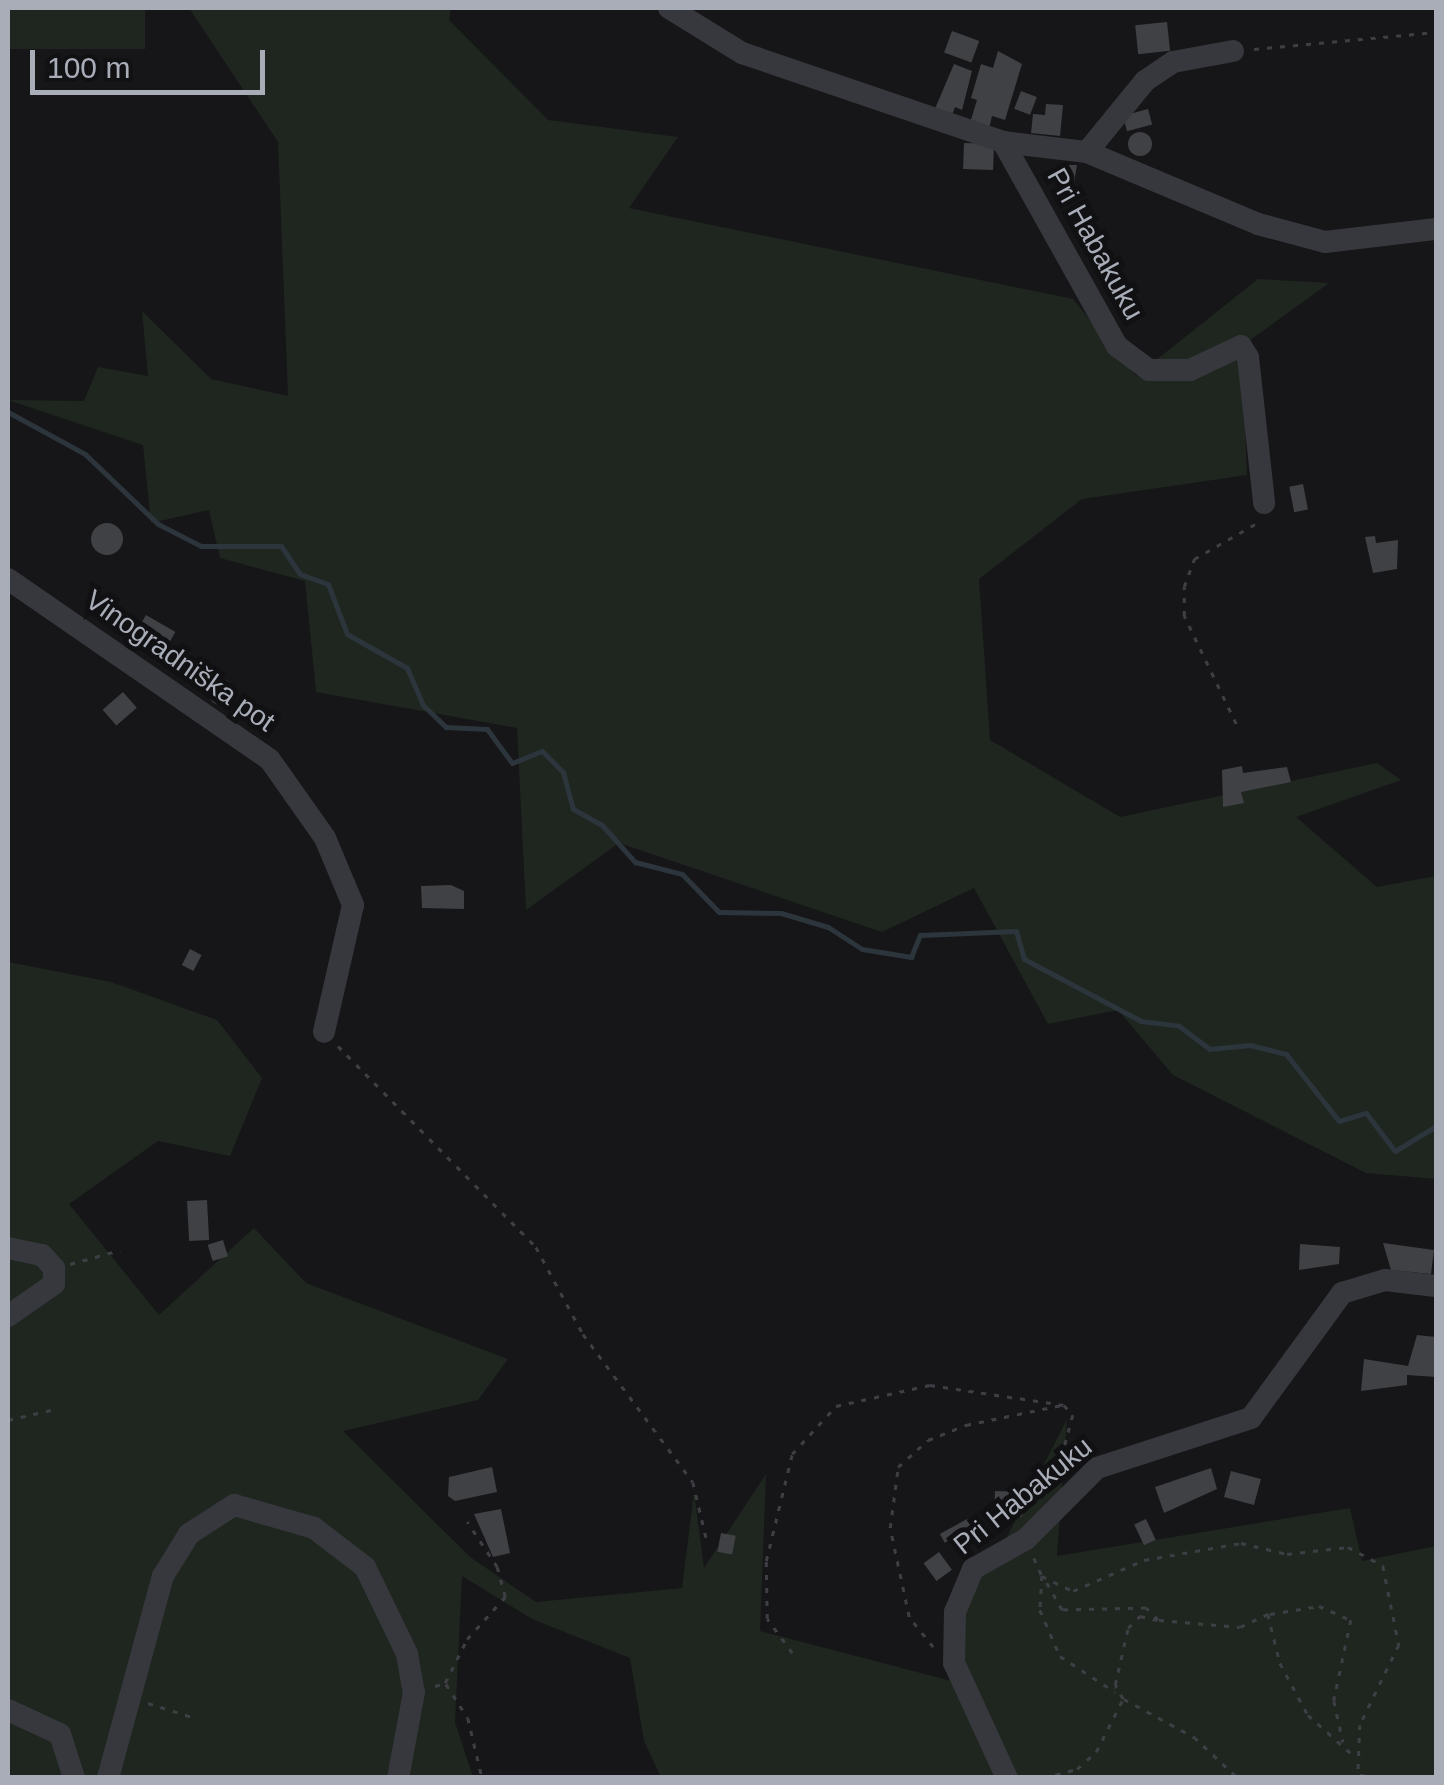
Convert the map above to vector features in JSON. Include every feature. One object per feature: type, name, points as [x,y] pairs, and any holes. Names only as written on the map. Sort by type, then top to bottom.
[{"type":"street","name":"Pri Habakuku","points":[[670,8],[742,53],[1003,142],[1087,152],[1258,224],[1325,242],[1436,228]]},
{"type":"street","name":"Pri Habakuku","points":[[1087,152],[1145,81],[1173,62],[1233,50]]},
{"type":"street","name":"Pri Habakuku","points":[[1003,142],[1117,346],[1149,370],[1176,370],[1240,346],[1248,357],[1264,503]]},
{"type":"street","name":"Vinogradniška pot","points":[[8,579],[270,760],[325,838],[353,904],[324,1032]]},
{"type":"street","points":[[8,1248],[42,1255],[54,1268],[54,1284],[8,1316]]},
{"type":"street","name":"Pri Habakuku","points":[[1007,1778],[954,1663],[959,1592],[973,1569],[1026,1539],[1096,1468],[1252,1418],[1342,1292],[1386,1280],[1436,1286]]},
{"type":"street","points":[[108,1778],[164,1576],[190,1534],[234,1505],[314,1528],[365,1567],[407,1654],[414,1692],[398,1778]]},
{"type":"street","points":[[8,1710],[60,1734],[74,1778]]},
{"type":"path","points":[[1233,50],[1436,32]]},
{"type":"path","points":[[1236,724],[1184,616],[1184,587],[1194,559],[1260,521],[1264,503]]},
{"type":"path","points":[[324,1032],[536,1248],[584,1334],[693,1482],[706,1537]]},
{"type":"path","points":[[54,1268],[120,1250]]},
{"type":"path","points":[[792,1653],[767,1619],[766,1561],[792,1454],[815,1422],[861,1397],[930,1384],[1064,1405],[1073,1415],[1052,1490]]},
{"type":"path","points":[[954,1663],[909,1618],[888,1502],[898,1467],[928,1440],[966,1424],[1064,1405]]},
{"type":"path","points":[[8,1420],[50,1410]]},
{"type":"path","points":[[414,1692],[446,1682],[467,1639],[505,1597],[498,1566],[468,1522]]},
{"type":"path","points":[[1026,1539],[1062,1610],[1146,1608],[1158,1620]]},
{"type":"path","points":[[1042,1576],[1072,1591],[1144,1560],[1241,1543],[1287,1554],[1348,1547],[1383,1566],[1398,1645],[1360,1725],[1354,1757],[1358,1776],[1397,1778]]},
{"type":"path","points":[[1042,1576],[1040,1610],[1060,1656],[1122,1699],[1194,1737],[1238,1778]]},
{"type":"path","points":[[1115,1692],[1128,1628],[1140,1616],[1240,1627],[1268,1614],[1318,1606],[1351,1620],[1334,1701],[1343,1742]]},
{"type":"path","points":[[1268,1614],[1280,1663],[1308,1715],[1343,1742],[1354,1757]]},
{"type":"path","points":[[446,1682],[468,1718],[482,1777]]},
{"type":"path","points":[[128,1696],[194,1718]]},
{"type":"path","points":[[1044,1778],[1076,1769],[1096,1752],[1122,1699]]},
{"type":"shaded area","points":[[8,8],[145,8],[145,49],[8,49]]},
{"type":"shaded area","points":[[189,8],[451,8],[449,20],[548,120],[678,137],[629,208],[1073,299],[1136,376],[1258,279],[1329,283],[1242,346],[1247,475],[1082,499],[979,579],[990,740],[1120,817],[1377,763],[1401,780],[1296,817],[1377,887],[1436,876],[1436,1179],[1366,1173],[1173,1075],[1118,1010],[1048,1024],[974,888],[882,932],[619,843],[526,910],[517,728],[316,692],[305,581],[220,558],[209,510],[151,523],[143,445],[8,400],[84,401],[98,367],[148,376],[142,311],[211,379],[288,396],[278,142]]},
{"type":"shaded area","points":[[8,962],[111,982],[217,1020],[262,1078],[230,1156],[158,1141],[69,1204],[159,1315],[254,1228],[306,1283],[508,1359],[478,1400],[343,1431],[470,1557],[536,1602],[682,1588],[694,1492],[704,1568],[766,1474],[760,1631],[963,1684],[951,1614],[1007,1537],[1067,1419],[1057,1556],[1350,1508],[1362,1561],[1436,1546],[1436,1777],[661,1777],[644,1741],[630,1658],[532,1619],[462,1576],[455,1722],[473,1777],[8,1777]]},
{"type":"building","points":[[1167,22],[1170,51],[1138,54],[1135,25]]},
{"type":"building","points":[[952,31],[979,41],[971,63],[944,53]]},
{"type":"building","points":[[998,51],[1022,64],[1005,120],[992,116],[989,129],[970,123],[977,100],[971,98],[981,64],[993,68]]},
{"type":"building","points":[[954,64],[972,71],[962,110],[955,107],[951,118],[934,111]]},
{"type":"building","points":[[1021,91],[1037,97],[1030,115],[1014,109]]},
{"type":"building","points":[[1046,104],[1063,105],[1060,136],[1031,133],[1033,114],[1045,115]]},
{"type":"building","points":[[1148,109],[1152,124],[1127,131],[1123,116]]},
{"type":"building","points":[[1140,132],[1149,135],[1149,153],[1140,156],[1131,153],[1128,144],[1131,135]]},
{"type":"building","points":[[964,143],[994,144],[993,170],[963,169]]},
{"type":"building","points":[[1061,165],[1077,165],[1071,201],[1061,201]]},
{"type":"building","points":[[1303,484],[1308,510],[1294,512],[1289,487]]},
{"type":"building","points":[[107,523],[118,528],[123,539],[118,550],[107,555],[96,550],[91,539],[96,528]]},
{"type":"building","points":[[1375,536],[1376,543],[1398,540],[1397,569],[1373,573],[1365,537]]},
{"type":"building","points":[[146,615],[175,632],[161,656],[132,639]]},
{"type":"building","points":[[221,679],[230,683],[234,692],[230,701],[221,705],[212,701],[208,692],[212,683]]},
{"type":"building","points":[[123,692],[137,708],[116,726],[103,710]]},
{"type":"building","points":[[1242,766],[1243,773],[1287,767],[1291,782],[1241,792],[1244,803],[1223,807],[1222,770]]},
{"type":"building","points":[[451,885],[464,891],[464,909],[422,908],[421,886]]},
{"type":"building","points":[[190,949],[202,955],[193,971],[182,965]]},
{"type":"building","points":[[207,1200],[209,1240],[189,1241],[187,1201]]},
{"type":"building","points":[[223,1240],[228,1256],[213,1261],[208,1245]]},
{"type":"building","points":[[1383,1243],[1434,1250],[1431,1274],[1391,1270]]},
{"type":"building","points":[[1300,1244],[1340,1247],[1339,1264],[1299,1270]]},
{"type":"building","points":[[1417,1335],[1436,1337],[1436,1377],[1407,1375],[1407,1385],[1361,1391],[1364,1359],[1408,1366]]},
{"type":"building","points":[[492,1467],[497,1492],[455,1501],[448,1496],[449,1477]]},
{"type":"building","points":[[1211,1468],[1217,1489],[1164,1513],[1155,1487]]},
{"type":"building","points":[[1231,1471],[1261,1479],[1254,1505],[1224,1497]]},
{"type":"building","points":[[995,1491],[1023,1492],[1022,1517],[994,1516]]},
{"type":"building","points":[[501,1509],[510,1553],[493,1557],[474,1514]]},
{"type":"building","points":[[967,1519],[972,1528],[945,1543],[940,1534]]},
{"type":"building","points":[[1146,1519],[1156,1540],[1144,1545],[1134,1524]]},
{"type":"building","points":[[721,1533],[736,1536],[732,1555],[717,1552]]},
{"type":"building","points":[[939,1552],[952,1570],[937,1581],[924,1563]]},
{"type":"waterway","points":[[8,412],[85,454],[158,524],[201,546],[281,546],[300,574],[328,584],[347,634],[407,668],[423,705],[446,727],[487,729],[512,763],[542,751],[563,772],[573,809],[602,825],[635,862],[682,874],[719,912],[781,913],[828,927],[862,949],[911,957],[920,935],[1016,931],[1024,959],[1141,1021],[1179,1026],[1209,1049],[1250,1045],[1286,1054],[1339,1121],[1366,1113],[1395,1151],[1436,1126]]}]
